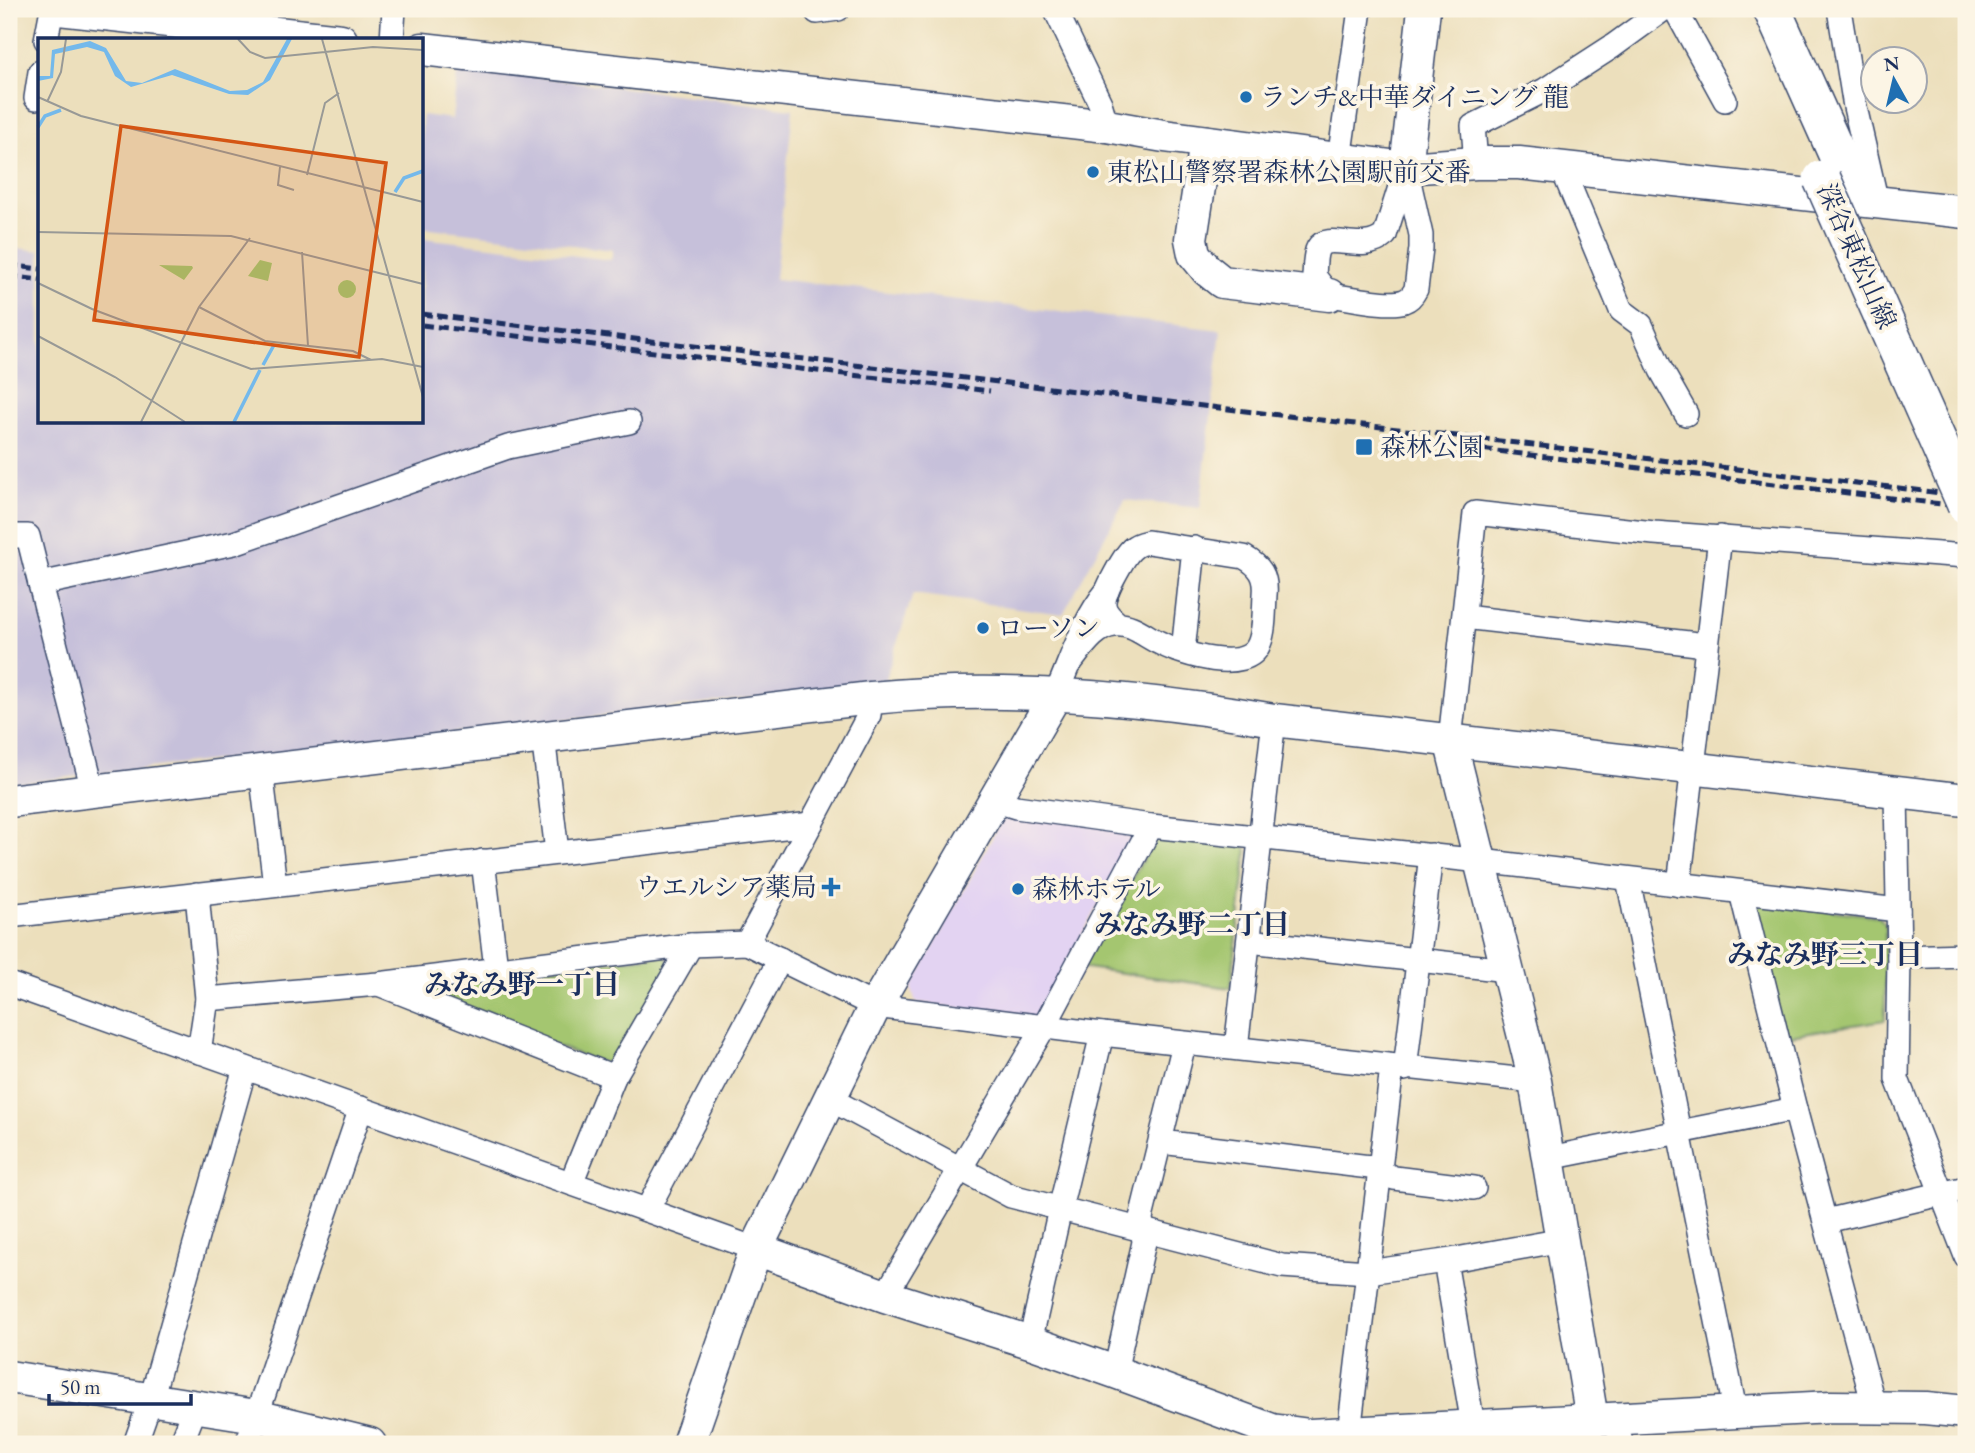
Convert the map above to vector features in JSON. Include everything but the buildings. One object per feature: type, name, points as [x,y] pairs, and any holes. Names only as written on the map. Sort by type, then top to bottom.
[{"type":"main road","name":"深谷東松山線","points":[[1745,9],[1850,188],[1966,505]]},
{"type":"main road","name":"深谷東松山線","points":[[1772,9],[1966,446]]},
{"type":"street","points":[[46,38],[51,9]]},
{"type":"street","points":[[59,9],[323,38]]},
{"type":"street","points":[[392,38],[394,9]]},
{"type":"street","points":[[1055,9],[1100,103],[1107,126]]},
{"type":"street","points":[[1339,160],[1360,9]]},
{"type":"street","points":[[1313,287],[1316,253],[1324,242],[1365,245],[1380,240],[1385,235],[1406,168],[1424,9]]},
{"type":"street","points":[[1476,163],[1473,126],[1545,90],[1664,9]]},
{"type":"street","points":[[1675,9],[1725,100]]},
{"type":"street","points":[[1839,9],[1855,107],[1850,188]]},
{"type":"street","points":[[424,49],[1107,126],[1406,168],[1519,163],[1850,188],[1966,212]]},
{"type":"street","points":[[36,98],[38,85]]},
{"type":"street","points":[[1206,142],[1191,239],[1194,254],[1207,271],[1222,282],[1313,287],[1394,303],[1403,302],[1413,295],[1416,289],[1421,248],[1406,168]]},
{"type":"street","points":[[1562,168],[1620,310],[1641,324],[1661,369],[1686,414]]},
{"type":"street","points":[[40,584],[234,543],[508,447],[629,422]]},
{"type":"street","points":[[1610,1427],[1563,1240],[1535,1081],[1450,740],[1475,513],[1654,533],[1964,560]]},
{"type":"street","points":[[9,536],[27,536],[93,790]]},
{"type":"street","points":[[1679,885],[1720,537]]},
{"type":"street","points":[[688,1444],[756,1249],[875,1006],[1056,694],[1080,631],[1128,553],[1140,544],[1149,542],[1244,556],[1254,562],[1267,582],[1260,643],[1248,656],[1236,660],[1190,656],[1133,628],[1118,624],[1108,615],[1103,603],[1107,590]]},
{"type":"street","points":[[1174,649],[1184,642],[1194,548]]},
{"type":"street","points":[[1464,617],[1706,645]]},
{"type":"street","points":[[1070,662],[1093,635],[1118,624]]},
{"type":"street","points":[[9,801],[914,694],[1097,695],[1199,707],[1274,720],[1966,800]]},
{"type":"street","points":[[747,943],[869,715],[871,698]]},
{"type":"street","points":[[1236,1048],[1274,720]]},
{"type":"street","points":[[543,736],[557,852]]},
{"type":"street","points":[[261,770],[275,885]]},
{"type":"street","points":[[1896,793],[1899,957],[1897,1079],[1966,1256]]},
{"type":"street","points":[[993,800],[1016,807],[1151,826],[1431,855],[1898,910]]},
{"type":"street","points":[[9,916],[811,824]]},
{"type":"street","points":[[885,1296],[1044,1027],[1151,826]]},
{"type":"street","points":[[1349,1433],[1379,1171],[1419,960],[1431,855]]},
{"type":"street","points":[[484,861],[496,968]]},
{"type":"street","points":[[1628,879],[1677,1133],[1735,1410]]},
{"type":"street","points":[[1741,892],[1874,1406]]},
{"type":"street","points":[[197,894],[207,999],[199,1052]]},
{"type":"street","points":[[1248,941],[1507,970]]},
{"type":"street","points":[[207,999],[378,984],[691,945],[747,943],[875,1006],[1185,1044],[1535,1081]]},
{"type":"street","points":[[571,1183],[614,1077],[691,945]]},
{"type":"street","points":[[1899,957],[1966,955]]},
{"type":"street","points":[[647,1210],[780,959]]},
{"type":"street","points":[[9,984],[885,1296],[1030,1342],[1272,1430],[1310,1435],[1473,1425],[1610,1427],[1735,1410],[1874,1406],[1966,1412]]},
{"type":"street","points":[[378,984],[614,1077]]},
{"type":"street","points":[[1030,1342],[1102,1034]]},
{"type":"street","points":[[1115,1372],[1144,1242],[1141,1218],[1185,1044]]},
{"type":"street","points":[[135,1444],[151,1399],[245,1068]]},
{"type":"street","points":[[830,1099],[1011,1196],[1282,1266],[1368,1272],[1563,1240]]},
{"type":"street","points":[[251,1430],[361,1108]]},
{"type":"street","points":[[1549,1158],[1795,1109]]},
{"type":"street","points":[[1161,1142],[1370,1167],[1394,1178],[1474,1188]]},
{"type":"street","points":[[1826,1221],[1966,1188]]},
{"type":"street","points":[[1445,1261],[1473,1425]]},
{"type":"street","points":[[9,1377],[196,1406],[251,1430],[370,1444]]},
{"type":"street","points":[[181,1444],[196,1406]]},
{"type":"shaded area","points":[[458,67],[793,109],[775,279],[1221,330],[1200,508],[1125,500],[1063,614],[913,594],[884,683],[9,784],[9,247],[38,251],[38,424],[424,424],[424,238],[611,260],[613,250],[424,227],[424,115],[452,119]]},
{"type":"shaded area","points":[[1010,815],[1133,829],[1135,837],[1036,1019],[916,1002],[911,988],[1003,818]]},
{"type":"green space","points":[[1159,833],[1242,843],[1247,850],[1231,988],[1079,967]]},
{"type":"green space","points":[[1756,902],[1878,916],[1885,924],[1885,1020],[1784,1036],[1750,909]]},
{"type":"green space","points":[[664,955],[672,966],[619,1063],[601,1062],[416,997],[417,984]]},
{"type":"railway","points":[[9,265],[38,269]]},
{"type":"railway","points":[[9,276],[38,280]]},
{"type":"railway","points":[[424,314],[1966,496]]},
{"type":"railway","points":[[424,325],[990,391]]},
{"type":"railway","points":[[1438,444],[1966,507]]},
{"type":"place","name":"ランチ&中華ダイニング 龍","points":[[1246,97]]},
{"type":"place","name":"東松山警察署森林公園駅前交番","points":[[1093,172]]},
{"type":"place","name":"森林公園","points":[[1364,447]]},
{"type":"place","name":"ローソン","points":[[983,628]]},
{"type":"place","name":"ウエルシア薬局","points":[[831,887]]},
{"type":"place","name":"森林ホテル","points":[[1018,889]]},
{"type":"district","name":"みなみ野二丁目","points":[[1192,924]]},
{"type":"district","name":"みなみ野三丁目","points":[[1825,954]]},
{"type":"district","name":"みなみ野一丁目","points":[[522,984]]}]
